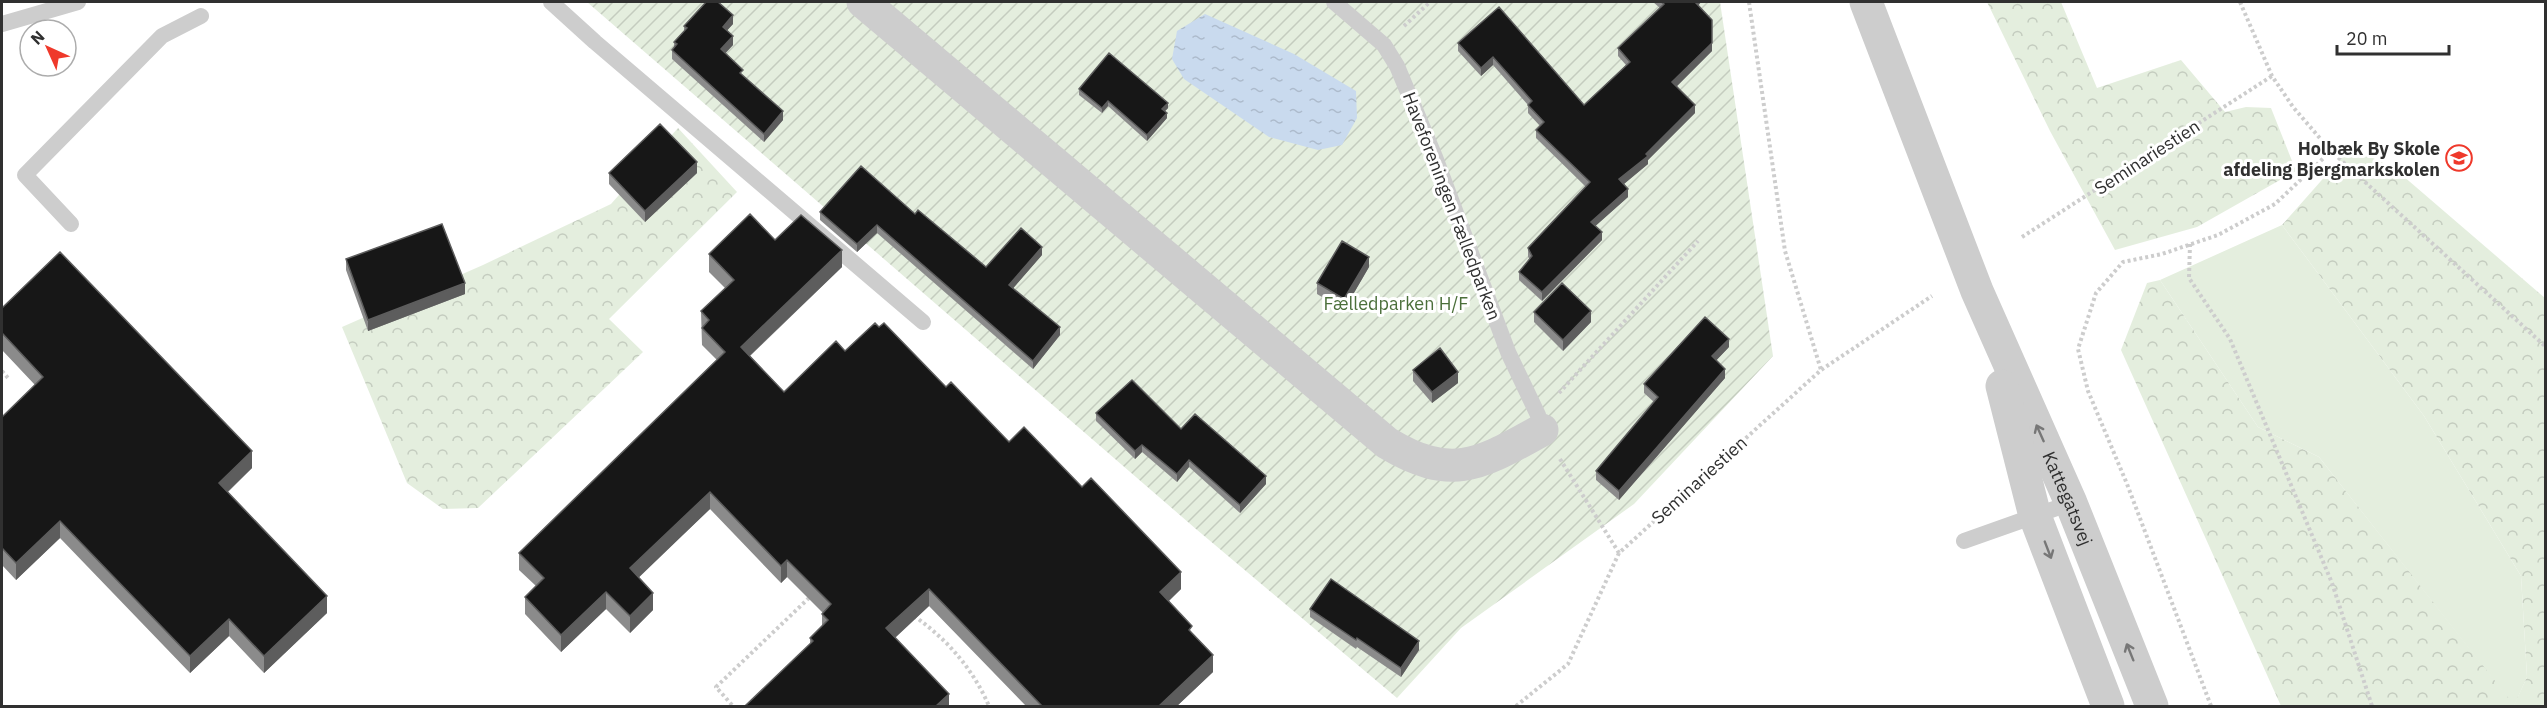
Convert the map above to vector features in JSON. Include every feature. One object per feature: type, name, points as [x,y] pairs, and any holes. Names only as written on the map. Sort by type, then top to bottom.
[{"type":"street","points":[[863,2],[1387,443],[1431,463],[1464,465],[1481,463],[1540,423]]},
{"type":"street","name":"Kattegatsvej","points":[[1866,2],[1977,291],[2071,503],[2152,706]]},
{"type":"street","name":"Kattegatsvej","points":[[1977,291],[2035,516],[2108,706]]},
{"type":"lane","points":[[2,24],[78,2]]},
{"type":"lane","points":[[551,2],[922,322]]},
{"type":"lane","name":"Haveforeningen Fælledparken","points":[[1334,2],[1384,45],[1397,66],[1435,157],[1504,342],[1540,423]]},
{"type":"lane","points":[[71,224],[26,175],[162,36],[201,16]]},
{"type":"lane","points":[[1964,541],[2071,503]]},
{"type":"path","points":[[1384,45],[1430,2]]},
{"type":"path","points":[[1749,2],[1785,251],[1821,370]]},
{"type":"path","points":[[2240,2],[2272,76],[2293,107],[2331,151],[2546,347]]},
{"type":"path","name":"Seminariestien","points":[[2022,237],[2272,76]]},
{"type":"path","points":[[2211,706],[2127,484],[2088,391],[2078,349],[2096,293],[2123,262],[2162,254],[2218,235],[2275,204],[2331,151]]},
{"type":"path","points":[[1618,553],[1540,423],[1698,241]]},
{"type":"path","points":[[2190,244],[2189,279],[2230,339],[2332,583],[2372,706]]},
{"type":"path","name":"Seminariestien","points":[[1516,706],[1568,664],[1618,553],[1821,370],[1932,296]]},
{"type":"path","points":[[2,371],[8,378]]},
{"type":"path","points":[[732,705],[716,687],[808,597],[817,594]]},
{"type":"path","points":[[913,615],[932,628],[957,654],[981,688],[989,706]]},
{"type":"green space","name":"Fælledparken H/F","points":[[587,2],[1720,2],[1773,356],[1634,504],[1461,628],[1397,698],[1196,529]]},
{"type":"green space","points":[[1987,2],[2061,2],[2097,88],[2181,60],[2225,112],[2246,107],[2271,108],[2296,171],[2197,227],[2115,250],[2050,131]]},
{"type":"green space","points":[[678,128],[737,192],[609,319],[643,352],[478,508],[443,509],[407,483],[342,327],[483,265],[611,204]]},
{"type":"green space","points":[[2351,147],[2395,169],[2545,298],[2545,706],[2281,706],[2121,350],[2147,283],[2160,280],[2258,427],[2319,457],[2514,705],[2527,677],[2521,576],[2424,416],[2282,225]]},
{"type":"green space","points":[[2282,225],[2424,416],[2521,576],[2527,677],[2514,706],[2319,457],[2258,427],[2160,280]]},
{"type":"water","points":[[1205,14],[1294,54],[1356,91],[1357,118],[1342,145],[1318,150],[1269,137],[1184,79],[1172,59],[1177,31]]},
{"type":"building","points":[[706,2],[718,2],[733,15],[723,27],[733,36],[721,49],[743,70],[740,73],[783,111],[764,134],[672,50],[677,44],[674,42],[687,28],[684,26]]},
{"type":"building","points":[[1661,2],[1695,2],[1712,20],[1712,43],[1672,82],[1695,105],[1646,154],[1648,156],[1619,179],[1628,189],[1591,222],[1602,232],[1542,292],[1519,272],[1532,256],[1528,248],[1590,182],[1536,130],[1544,122],[1528,105],[1532,101],[1493,57],[1481,68],[1458,43],[1499,7],[1584,105],[1630,62],[1618,48],[1664,4]]},
{"type":"building","points":[[1109,53],[1168,103],[1162,109],[1167,113],[1147,135],[1108,101],[1102,108],[1079,89]]},
{"type":"building","points":[[660,124],[697,162],[645,211],[609,173]]},
{"type":"building","points":[[861,166],[915,214],[918,210],[986,267],[1021,228],[1042,247],[1009,285],[1060,327],[1033,361],[877,225],[857,244],[820,212]]},
{"type":"building","points":[[750,214],[775,240],[801,215],[842,250],[741,347],[784,392],[836,341],[845,351],[875,323],[879,327],[884,323],[946,387],[951,382],[1009,442],[1024,427],[1082,487],[1091,478],[1181,572],[1160,592],[1192,626],[1189,630],[1213,655],[1159,706],[1042,706],[929,589],[886,628],[949,694],[936,706],[745,706],[813,641],[810,638],[828,620],[822,614],[831,604],[787,560],[781,566],[710,492],[630,568],[653,593],[630,616],[606,592],[561,635],[525,597],[544,578],[519,553],[725,352],[702,328],[709,320],[701,311],[734,280],[709,254]]},
{"type":"building","points":[[442,224],[465,283],[368,320],[346,259]]},
{"type":"building","points":[[1342,241],[1369,257],[1344,299],[1317,283]]},
{"type":"building","points":[[60,252],[252,451],[219,483],[327,596],[264,656],[229,619],[190,656],[60,521],[16,563],[2,548],[2,417],[43,377],[2,333],[2,308]]},
{"type":"building","points":[[1562,283],[1591,311],[1563,340],[1534,312]]},
{"type":"building","points":[[1705,317],[1729,339],[1712,356],[1725,369],[1619,491],[1596,471],[1658,397],[1644,384]]},
{"type":"building","points":[[1440,348],[1458,372],[1432,392],[1413,370]]},
{"type":"building","points":[[1132,380],[1181,429],[1195,414],[1266,476],[1240,505],[1189,460],[1177,474],[1142,445],[1135,451],[1096,413]]},
{"type":"building","points":[[1331,579],[1419,641],[1401,668],[1310,609]]},
{"type":"place","name":"Holbæk By Skole afdeling Bjergmarkskolen","points":[[2459,158]]}]
